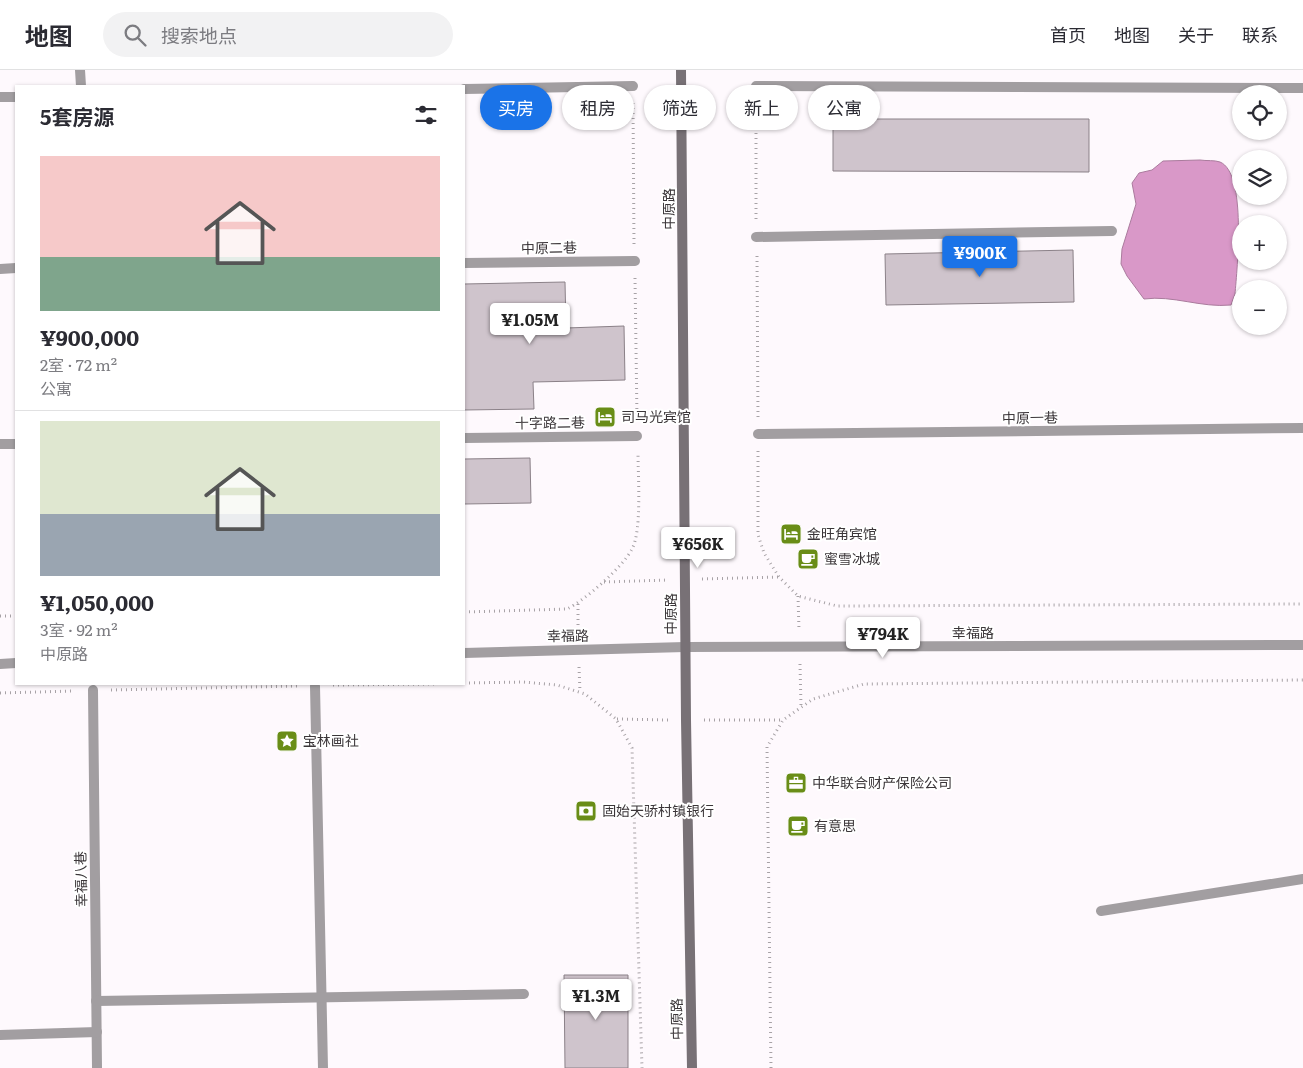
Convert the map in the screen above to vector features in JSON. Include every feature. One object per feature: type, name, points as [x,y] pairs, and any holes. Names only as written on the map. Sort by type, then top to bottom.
[{"type":"main road","name":"中原路","points":[[681,70],[685,647],[692,1068]]},
{"type":"street","points":[[80,70],[81,85]]},
{"type":"street","points":[[798,86],[1303,88]]},
{"type":"street","points":[[465,89],[562,87]]},
{"type":"street","points":[[0,97],[15,97]]},
{"type":"street","points":[[756,237],[1112,231]]},
{"type":"street","name":"中原二巷","points":[[465,263],[635,261]]},
{"type":"street","points":[[0,269],[15,268]]},
{"type":"street","name":"中原一巷","points":[[758,434],[1303,428]]},
{"type":"street","name":"十字路二巷","points":[[465,438],[637,436]]},
{"type":"street","points":[[0,444],[15,444]]},
{"type":"street","name":"幸福路","points":[[465,653],[685,647],[1303,645]]},
{"type":"street","points":[[0,664],[15,663]]},
{"type":"street","points":[[315,686],[323,1068]]},
{"type":"street","name":"幸福八巷","points":[[93,690],[97,1068]]},
{"type":"street","points":[[1101,910],[1303,879]]},
{"type":"street","points":[[96,1001],[524,994]]},
{"type":"street","points":[[0,1035],[97,1032]]},
{"type":"path","points":[[465,612],[567,609],[578,604],[604,582],[633,549],[638,518],[634,130]]},
{"type":"path","points":[[756,130],[758,536],[764,553],[780,577],[798,596],[837,606],[1303,604]]},
{"type":"path","points":[[0,616],[15,616]]},
{"type":"path","points":[[771,1068],[767,747],[783,720],[813,699],[864,684],[1303,680]]},
{"type":"path","points":[[465,683],[523,682],[557,685],[585,694],[616,719],[632,748],[642,1068]]},
{"type":"path","points":[[0,693],[376,685]]},
{"type":"shaded area","points":[[1163,161],[1216,161],[1220,162],[1228,170],[1232,179],[1232,205],[1237,205],[1238,215],[1232,215],[1232,270],[1236,270],[1236,280],[1232,280],[1231,305],[1209,305],[1155,298],[1144,299],[1127,276],[1121,264],[1122,249],[1136,204],[1132,183],[1139,173],[1152,170]]},
{"type":"building","points":[[880,119],[1089,119],[1089,172],[833,171],[833,130],[880,130]]},
{"type":"building","points":[[1073,250],[1074,302],[886,305],[885,254]]},
{"type":"building","points":[[565,282],[566,328],[624,326],[625,380],[533,382],[534,409],[465,410],[465,284]]},
{"type":"building","points":[[530,458],[531,503],[465,504],[465,459]]},
{"type":"building","points":[[564,975],[628,975],[628,1068],[565,1068]]},
{"type":"place","name":"司马光宾馆","points":[[605,417]]},
{"type":"place","name":"金旺角宾馆","points":[[791,534]]},
{"type":"place","name":"蜜雪冰城","points":[[808,559]]},
{"type":"place","name":"宝林画社","points":[[287,741]]},
{"type":"place","name":"中华联合财产保险公司","points":[[796,783]]},
{"type":"place","name":"固始天骄村镇银行","points":[[586,811]]},
{"type":"place","name":"有意思","points":[[798,826]]}]
